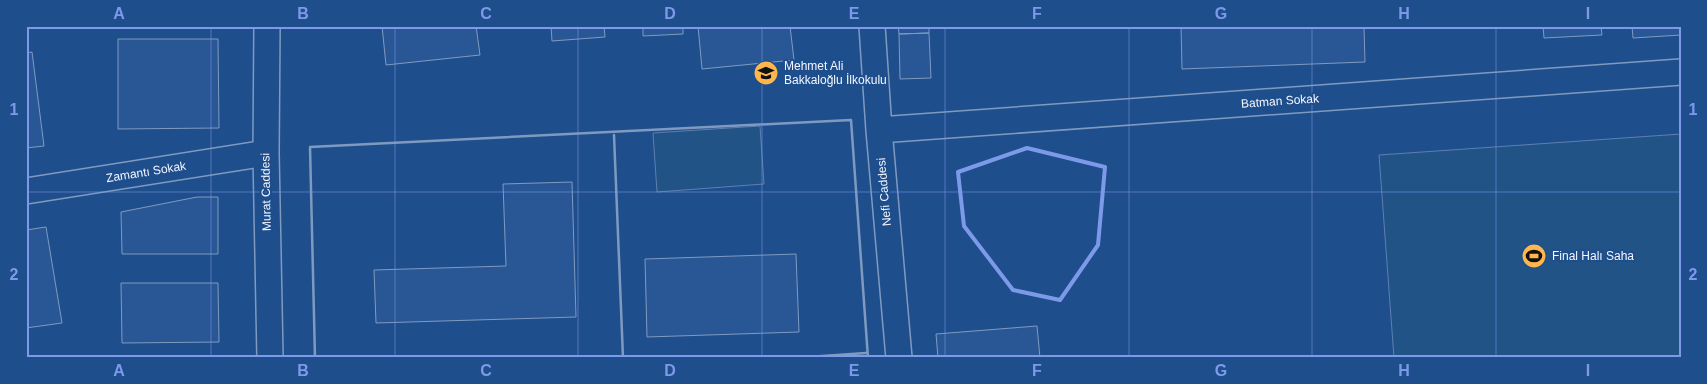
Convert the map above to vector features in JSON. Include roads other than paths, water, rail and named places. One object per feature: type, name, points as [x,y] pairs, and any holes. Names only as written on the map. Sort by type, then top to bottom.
[{"type":"street","name":"Murat Caddesi","points":[[267,26],[266,153],[270,358]]},
{"type":"street","name":"Nefi Caddesi","points":[[872,26],[878,130],[899,358]]},
{"type":"street","name":"Batman Sokak","points":[[878,130],[1681,72]]},
{"type":"street","name":"Zamantı Sokak","points":[[26,191],[266,153]]},
{"type":"place","name":"Mehmet Ali Bakkaloğlu İlkokulu","points":[[766,73]]},
{"type":"place","name":"Final Halı Saha","points":[[1534,256]]}]
